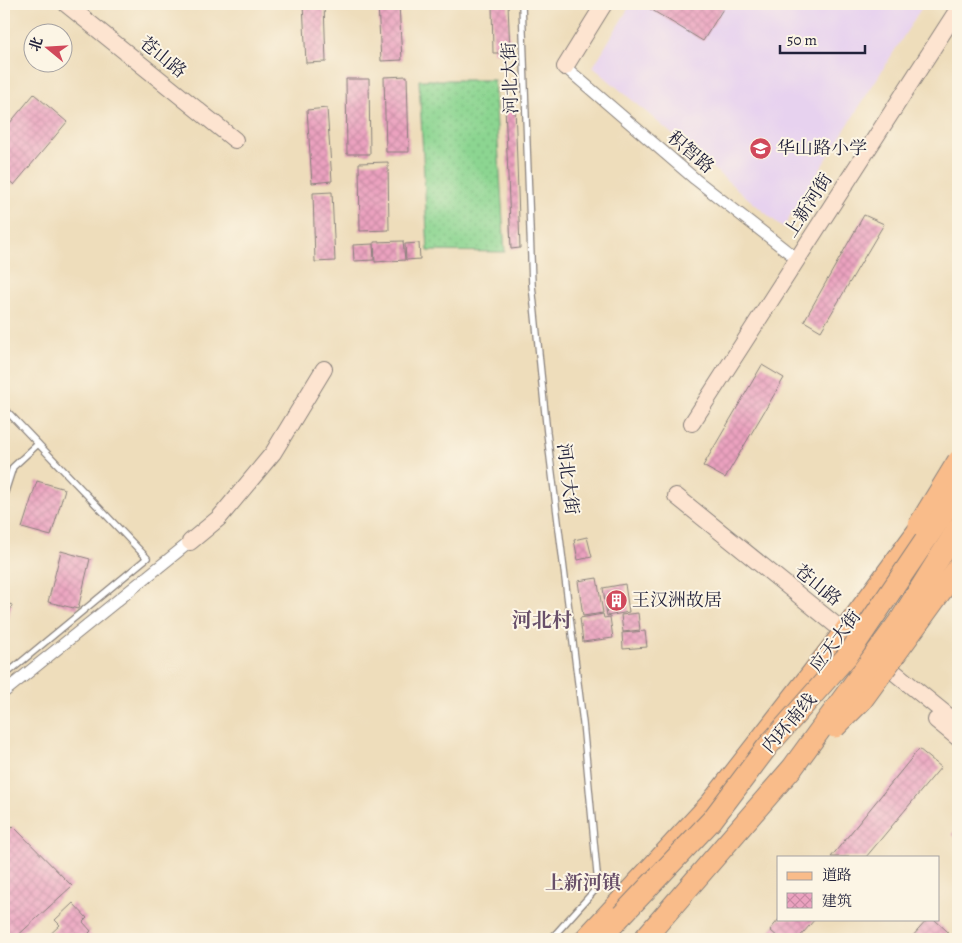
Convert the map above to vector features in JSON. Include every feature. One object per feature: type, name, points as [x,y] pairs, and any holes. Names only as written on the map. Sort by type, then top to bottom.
[{"type":"highway","points":[[767,747],[874,600],[958,461]]},
{"type":"highway","name":"内环南线","points":[[600,939],[712,820],[767,747],[848,656],[958,492]]},
{"type":"highway","name":"内环南线","points":[[644,939],[793,767],[900,619],[958,528]]},
{"type":"highway","points":[[793,767],[862,700],[958,568]]},
{"type":"main road","name":"应天大街","points":[[584,939],[710,803],[840,636],[958,472]]},
{"type":"main road","points":[[656,939],[732,854],[879,666],[958,546]]},
{"type":"street","name":"苍山路","points":[[66,4],[235,140]]},
{"type":"street","points":[[566,67],[604,4]]},
{"type":"street","name":"上新河街","points":[[692,423],[958,9]]},
{"type":"street","name":"积智路","points":[[566,67],[695,178],[797,259]]},
{"type":"street","points":[[4,692],[219,518],[273,453],[324,369]]},
{"type":"street","name":"苍山路","points":[[676,496],[840,636],[958,724]]},
{"type":"street","name":"苍山路","points":[[879,666],[958,738]]},
{"type":"lane","name":"河北大街","points":[[522,4],[532,285],[584,723],[598,884],[595,890],[551,939]]},
{"type":"lane","points":[[4,408],[147,558],[4,676]]},
{"type":"lane","points":[[4,495],[13,467],[38,444]]},
{"type":"shaded area","name":"华山路小学","points":[[631,4],[918,4],[922,7],[783,228],[593,67]]},
{"type":"green space","points":[[419,80],[494,80],[505,252],[428,251]]},
{"type":"building","points":[[303,4],[324,4],[326,62],[306,63]]},
{"type":"building","points":[[378,4],[399,4],[402,60],[381,61]]},
{"type":"building","points":[[492,4],[508,4],[510,53],[493,53]]},
{"type":"building","points":[[642,4],[726,4],[703,41]]},
{"type":"building","points":[[407,76],[409,152],[386,152],[384,77]]},
{"type":"building","points":[[346,79],[369,79],[370,154],[347,154]]},
{"type":"building","points":[[34,94],[67,122],[14,185],[4,176],[4,130]]},
{"type":"building","points":[[505,105],[515,105],[520,248],[511,249]]},
{"type":"building","points":[[327,108],[332,181],[312,183],[307,110]]},
{"type":"building","points":[[388,162],[389,230],[360,231],[359,163]]},
{"type":"building","points":[[332,192],[335,261],[315,262],[313,193]]},
{"type":"building","points":[[864,215],[884,224],[821,331],[804,321]]},
{"type":"building","points":[[403,241],[405,260],[375,262],[374,242]]},
{"type":"building","points":[[419,243],[420,259],[406,260],[405,244]]},
{"type":"building","points":[[373,244],[374,260],[354,261],[353,245]]},
{"type":"building","points":[[762,365],[784,378],[725,478],[703,466]]},
{"type":"building","points":[[37,481],[65,489],[51,536],[22,528]]},
{"type":"building","points":[[587,537],[592,557],[578,560],[574,540]]},
{"type":"building","points":[[61,551],[90,559],[78,609],[48,602]]},
{"type":"building","points":[[597,578],[603,613],[583,616],[578,581]]},
{"type":"building","name":"王汉洲故居","points":[[625,584],[629,612],[607,616],[603,588]]},
{"type":"building","points":[[4,602],[12,605],[4,629]]},
{"type":"building","points":[[638,613],[640,630],[623,632],[621,615]]},
{"type":"building","points":[[603,614],[604,618],[610,617],[613,638],[583,642],[580,618]]},
{"type":"building","points":[[645,631],[647,647],[623,649],[622,633]]},
{"type":"building","points":[[919,749],[941,767],[867,856],[832,856]]},
{"type":"building","points":[[13,826],[72,886],[14,939],[4,939],[4,835]]},
{"type":"building","points":[[958,828],[958,840],[952,834]]},
{"type":"building","points":[[73,903],[87,918],[83,922],[95,939],[45,939],[60,925],[55,920]]},
{"type":"building","points":[[778,920],[814,920],[798,939],[780,939],[770,930]]},
{"type":"building","points":[[927,920],[935,920],[948,932],[942,939],[910,939]]},
{"type":"place","name":"华山路小学","points":[[761,148]]},
{"type":"place","name":"王汉洲故居","points":[[616,600]]},
{"type":"district","name":"河北村","points":[[542,620]]},
{"type":"district","name":"上新河镇","points":[[583,883]]}]
